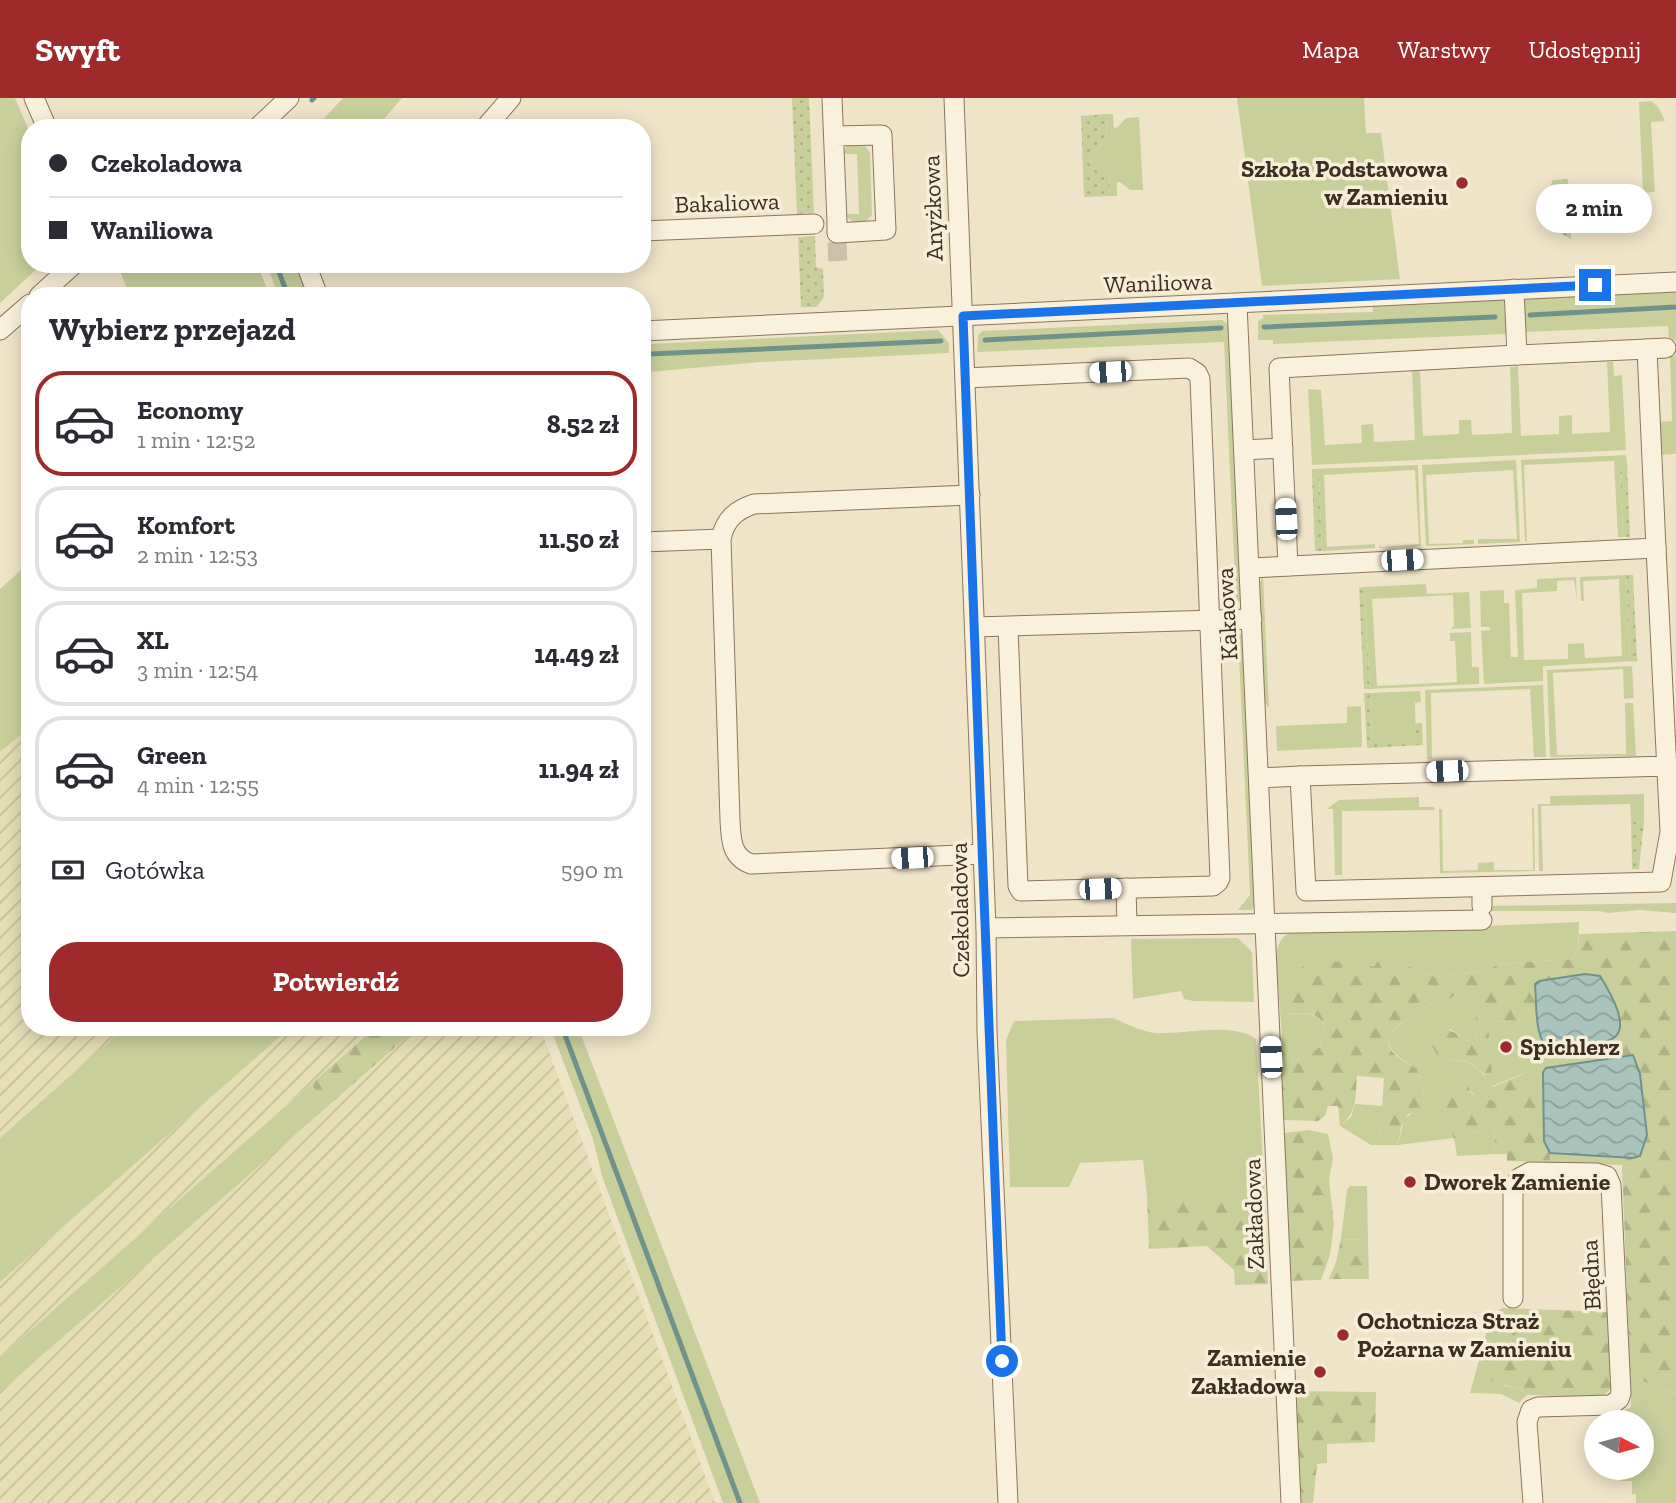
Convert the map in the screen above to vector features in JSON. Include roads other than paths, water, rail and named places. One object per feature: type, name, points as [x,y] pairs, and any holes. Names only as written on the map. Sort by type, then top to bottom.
[{"type":"street","points":[[34,98],[43,119]]},
{"type":"street","points":[[267,119],[289,98]]},
{"type":"street","points":[[493,119],[511,98]]},
{"type":"street","points":[[832,98],[837,237],[886,230],[882,135],[834,136]]},
{"type":"street","name":"Anyżkowa","points":[[954,98],[963,316]]},
{"type":"street","name":"Bakaliowa","points":[[651,231],[814,224]]},
{"type":"street","points":[[49,287],[64,273]]},
{"type":"street","name":"Waniliowa","points":[[651,331],[1676,282]]},
{"type":"street","points":[[1514,289],[1517,355]]},
{"type":"street","name":"Kakaowa","points":[[1237,304],[1264,923]]},
{"type":"street","points":[[0,330],[21,312]]},
{"type":"street","name":"Czekoladowa","points":[[963,316],[986,928],[987,1032],[1008,1503]]},
{"type":"street","points":[[986,928],[1297,924],[1482,905],[1661,882],[1670,832],[1669,766],[1656,548],[1656,348],[1279,368],[1289,566]]},
{"type":"street","points":[[965,378],[1189,368],[1197,373],[1200,379],[1220,878],[1213,886],[1021,891],[1018,886],[1007,626]]},
{"type":"street","points":[[1244,450],[1283,447]]},
{"type":"street","points":[[970,495],[754,504],[731,516],[723,528],[721,539],[733,845],[741,861],[751,864],[983,845],[1016,834]]},
{"type":"street","points":[[651,542],[721,539]]},
{"type":"street","points":[[1250,568],[1656,548]]},
{"type":"street","points":[[975,627],[1252,619]]},
{"type":"street","points":[[1259,778],[1669,766]]},
{"type":"street","points":[[1300,776],[1306,891],[1482,905]]},
{"type":"street","points":[[1126,888],[1127,925]]},
{"type":"street","name":"Zakładowa","points":[[1264,923],[1292,1503]]},
{"type":"street","name":"Błędna","points":[[1513,1298],[1513,1189],[1519,1178],[1530,1172],[1597,1172],[1607,1176],[1611,1185],[1621,1393],[1619,1399],[1611,1405],[1538,1407],[1531,1410],[1527,1422],[1533,1503]]},
{"type":"water","points":[[1585,974],[1600,976],[1604,982],[1619,1015],[1619,1031],[1611,1040],[1556,1055],[1543,1043],[1540,1034],[1535,984],[1539,981]]},
{"type":"water","points":[[1633,1055],[1640,1074],[1647,1135],[1640,1156],[1633,1158],[1550,1153],[1544,1141],[1543,1072],[1546,1068]]},
{"type":"waterway","points":[[279,273],[285,287]]},
{"type":"waterway","points":[[1530,315],[1676,307]]},
{"type":"waterway","points":[[1264,327],[1495,317]]},
{"type":"waterway","points":[[985,340],[1221,328]]},
{"type":"waterway","points":[[651,354],[941,341]]},
{"type":"waterway","points":[[565,1036],[740,1503]]},
{"type":"tunnel","points":[[837,242],[838,266]]},
{"type":"place","name":"Szkoła Podstawowa w Zamieniu","points":[[1462,183]]},
{"type":"place","name":"Spichlerz","points":[[1506,1047]]},
{"type":"place","name":"Dworek Zamienie","points":[[1410,1182]]},
{"type":"place","name":"Ochotnicza Straż Pożarna w Zamieniu","points":[[1343,1335]]},
{"type":"place","name":"Zamienie Zakładowa","points":[[1320,1372]]}]
